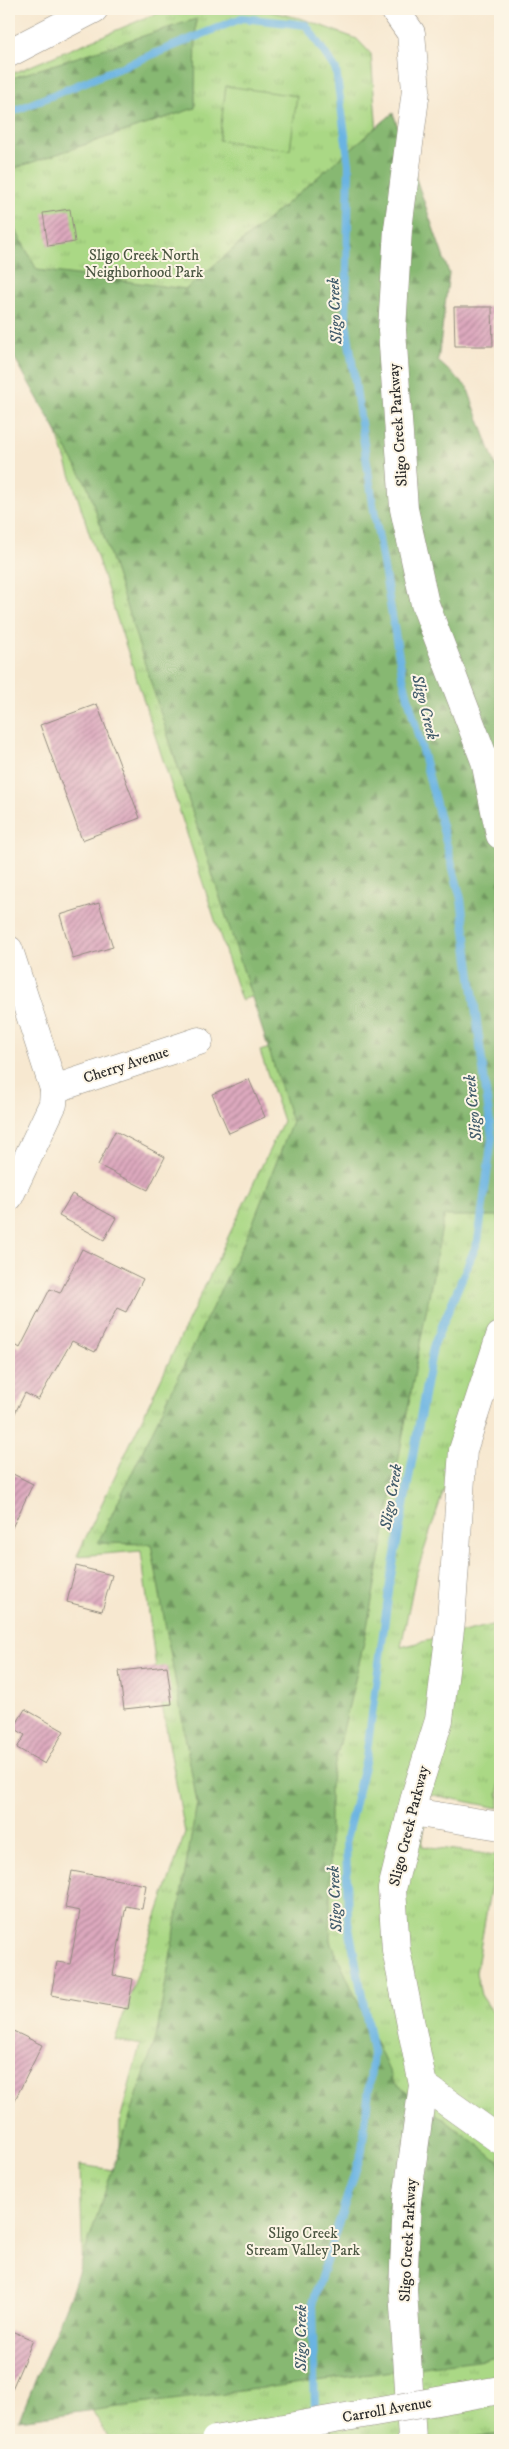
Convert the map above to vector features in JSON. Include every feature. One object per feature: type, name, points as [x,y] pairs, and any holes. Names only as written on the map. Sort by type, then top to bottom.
[{"type":"street","points":[[9,53],[94,9]]},
{"type":"street","name":"Sligo Creek Parkway","points":[[394,9],[411,33],[416,90],[398,229],[392,330],[404,509],[425,604],[485,761],[500,835]]},
{"type":"street","points":[[9,950],[54,1089],[53,1104],[9,1197]]},
{"type":"street","name":"Cherry Avenue","points":[[54,1089],[199,1041]]},
{"type":"street","name":"Sligo Creek Parkway","points":[[412,2440],[404,2289],[407,2200],[423,2085],[396,1950],[392,1889],[439,1720],[451,1622],[463,1450],[500,1336]]},
{"type":"street","points":[[412,1812],[500,1826]]},
{"type":"street","points":[[423,2085],[500,2140]]},
{"type":"street","name":"Carroll Avenue","points":[[215,2440],[500,2390]]},
{"type":"green space","name":"Sligo Creek Stream Valley Park","points":[[167,9],[261,9],[303,19],[357,39],[371,54],[394,358],[500,936],[500,1318],[415,1578],[401,1647],[500,1623],[499,1808],[428,1794],[422,1846],[496,1855],[476,1973],[481,1995],[500,2023],[500,2440],[110,2440],[86,2400],[80,2165],[120,2171],[120,2120],[140,2045],[115,2040],[185,1833],[157,1677],[141,1551],[77,1556],[283,1121],[260,1051],[416,1002],[407,947],[241,1000],[9,286],[9,75]]},
{"type":"green space","points":[[196,19],[195,108],[9,170],[9,79]]},
{"type":"green space","points":[[226,86],[297,96],[290,150],[219,140]]},
{"type":"green space","name":"Sligo Creek Stream Valley Park","points":[[393,113],[449,273],[438,361],[467,387],[500,477],[500,1216],[444,1216],[365,1638],[330,1785],[330,1940],[394,2082],[500,2162],[500,2357],[19,2420],[72,2291],[156,2038],[197,1803],[151,1544],[98,1543],[252,1225],[292,1122],[88,487],[9,348],[9,217],[37,270],[186,289]]},
{"type":"green space","points":[[500,2433],[500,2440],[452,2440]]},
{"type":"building","points":[[70,209],[75,242],[48,246],[43,213]]},
{"type":"building","points":[[454,307],[492,307],[493,346],[455,346]]},
{"type":"building","points":[[97,704],[140,818],[82,840],[40,725]]},
{"type":"building","points":[[99,903],[113,947],[73,959],[60,915]]},
{"type":"building","points":[[249,1079],[265,1117],[229,1133],[212,1094]]},
{"type":"building","points":[[115,1131],[165,1157],[148,1190],[98,1165]]},
{"type":"building","points":[[72,1194],[116,1218],[104,1240],[59,1216]]},
{"type":"building","points":[[82,1249],[143,1279],[126,1312],[117,1308],[95,1352],[72,1341],[38,1400],[25,1393],[9,1425],[9,1341],[20,1348],[50,1289],[60,1293]]},
{"type":"building","points":[[9,1472],[33,1484],[9,1534]]},
{"type":"building","points":[[76,1566],[112,1575],[102,1611],[67,1602]]},
{"type":"building","points":[[167,1666],[172,1704],[124,1709],[119,1671]]},
{"type":"building","points":[[25,1709],[64,1731],[45,1764],[17,1748],[25,1735],[14,1728]]},
{"type":"building","points":[[72,1871],[146,1885],[142,1909],[126,1906],[113,1975],[133,1979],[128,2009],[51,1995],[57,1962],[70,1964],[80,1911],[65,1908]]},
{"type":"building","points":[[9,2029],[42,2045],[9,2112]]},
{"type":"building","points":[[9,2330],[33,2340],[9,2396]]},
{"type":"waterway","name":"Sligo Creek","points":[[9,113],[242,18],[306,25],[336,70],[349,164],[346,321],[373,504],[402,674],[461,899],[492,1138],[478,1241],[433,1347],[391,1576],[366,1758],[346,1839],[348,1922],[373,2052],[362,2151],[312,2305],[316,2440]]},
{"type":"park label","name":"Sligo Creek North Neighborhood Park","points":[[144,264]]}]
